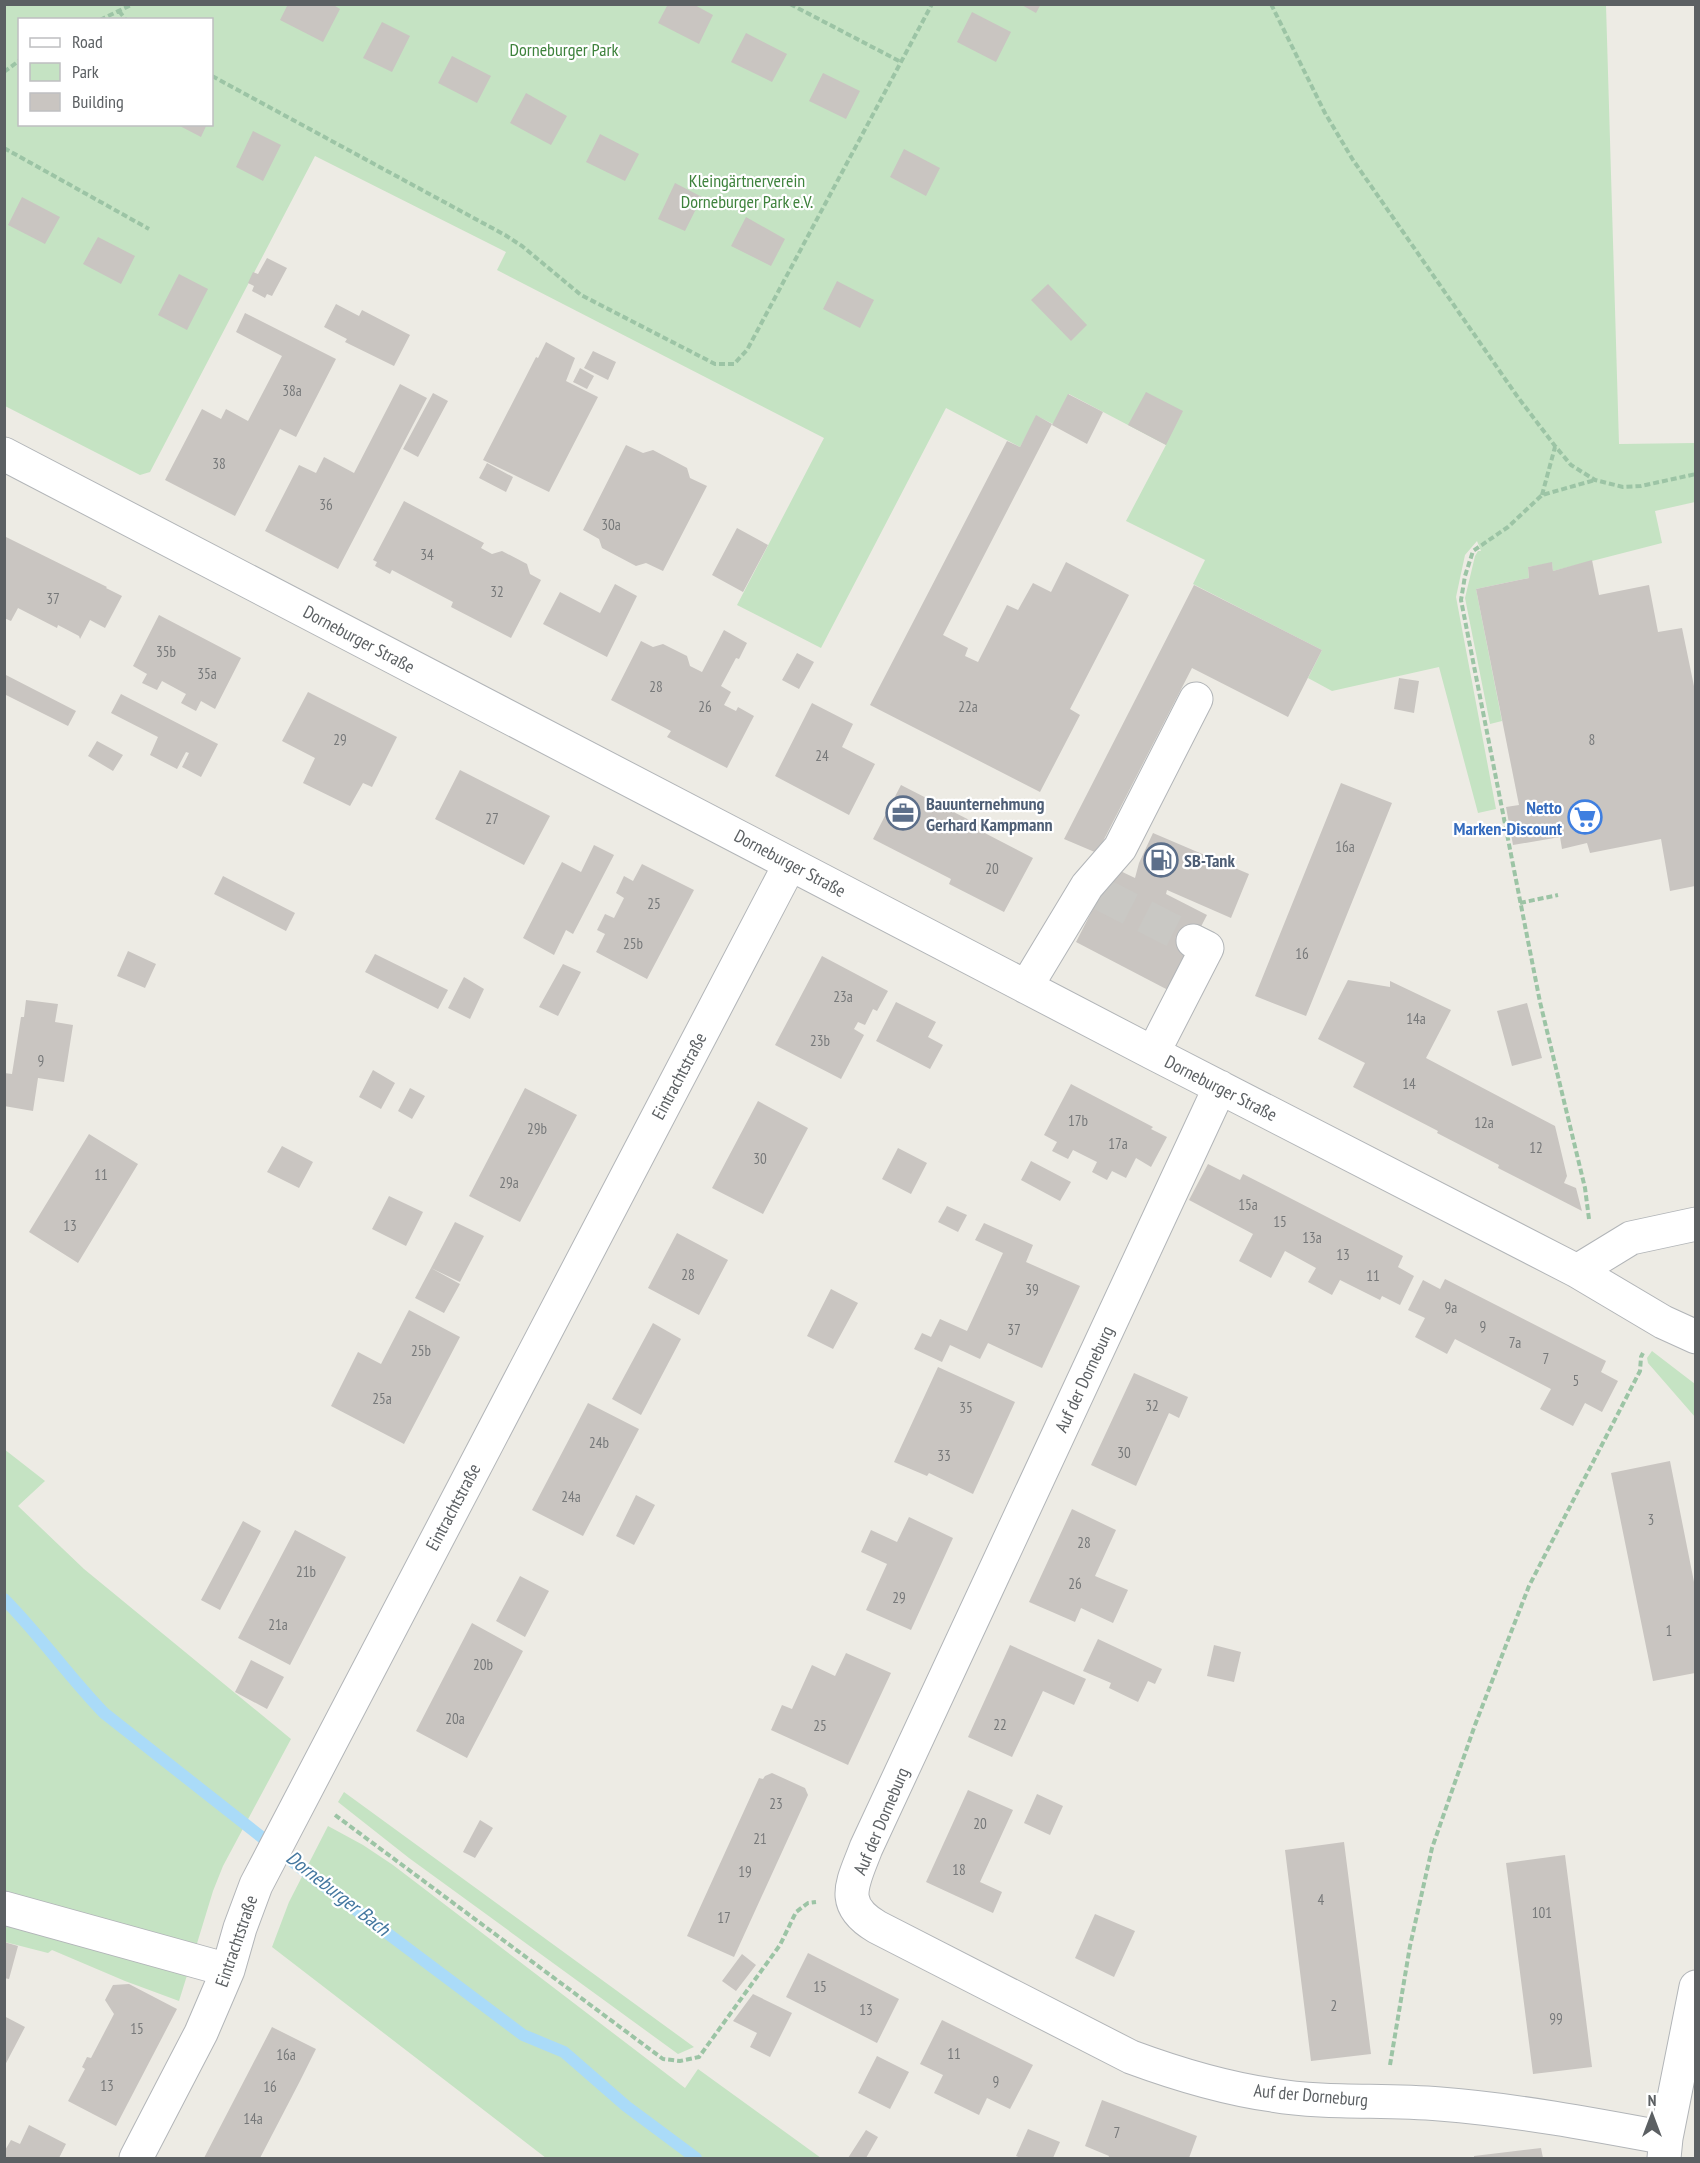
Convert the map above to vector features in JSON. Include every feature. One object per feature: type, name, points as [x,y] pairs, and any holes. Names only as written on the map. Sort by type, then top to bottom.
[{"type":"street","name":"Dorneburger Straße","points":[[4,454],[1153,1053],[1577,1271],[1663,1322],[1695,1337]]},
{"type":"street","points":[[1026,987],[1094,890],[1120,848],[1196,699]]},
{"type":"street","name":"Eintrachtstraße","points":[[136,2158],[201,2033],[228,1970],[256,1885],[790,864]]},
{"type":"street","points":[[1153,1053],[1207,948],[1193,941]]},
{"type":"street","name":"Auf der Dorneburg","points":[[1220,1087],[866,1848],[857,1872],[852,1897],[853,1906],[858,1914],[877,1927],[1131,2056],[1205,2082],[1272,2095],[1439,2104],[1494,2110],[1665,2148]]},
{"type":"street","points":[[1577,1271],[1632,1238],[1695,1224]]},
{"type":"street","name":"Dorneburger Straße","points":[[1663,1322],[1695,1363]]},
{"type":"street","points":[[4,1908],[228,1970]]},
{"type":"street","points":[[1665,2148],[1695,1987]]},
{"type":"path","points":[[104,18],[134,4]]},
{"type":"path","points":[[790,4],[901,62]]},
{"type":"path","points":[[213,77],[505,235],[522,246],[581,295],[715,364],[734,364],[747,350],[932,4]]},
{"type":"path","points":[[1271,4],[1325,113],[1353,160],[1517,396],[1571,465],[1595,480],[1623,487],[1641,486],[1695,474]]},
{"type":"path","points":[[118,11],[124,18]]},
{"type":"path","points":[[4,72],[18,62]]},
{"type":"path","points":[[4,148],[149,229]]},
{"type":"path","points":[[1542,495],[1550,472],[1555,446]]},
{"type":"path","points":[[1595,480],[1542,495],[1508,527],[1473,551],[1465,576],[1461,600],[1540,1002],[1585,1188],[1590,1223],[1605,1254]]},
{"type":"path","points":[[1520,903],[1558,895]]},
{"type":"path","points":[[1384,2101],[1410,1946],[1432,1848],[1461,1763],[1529,1586],[1640,1371],[1641,1357],[1663,1322]]},
{"type":"path","points":[[304,1791],[663,2059],[680,2061],[699,2057],[780,1946],[796,1911],[808,1903],[852,1897]]},
{"type":"green space","points":[[4,5],[1606,5],[1619,444],[1695,443],[1695,502],[1655,511],[1662,543],[1553,571],[1552,563],[1528,567],[1529,578],[1476,589],[1502,721],[1490,724],[1465,598],[1475,556],[1478,551],[1481,551],[1477,541],[1465,555],[1456,597],[1496,809],[1478,813],[1439,667],[1332,691],[1308,678],[1322,650],[1193,584],[1205,560],[1126,521],[1166,445],[1069,394],[1053,424],[1037,416],[1020,447],[946,408],[821,648],[737,605],[824,438],[497,270],[506,252],[315,156],[150,472],[140,475],[5,406]]},
{"type":"green space","points":[[1652,1351],[1695,1384],[1695,1417],[1648,1363],[1647,1358]]},
{"type":"green space","points":[[4,1449],[45,1481],[18,1506],[84,1569],[291,1739],[223,1866],[195,1950],[5,1896]]},
{"type":"green space","points":[[344,1792],[694,2047],[678,2054],[409,1858],[338,1802]]},
{"type":"green space","points":[[328,1826],[393,1865],[685,2088],[698,2069],[821,2158],[546,2158],[272,1947],[289,1902]]},
{"type":"green space","points":[[4,1919],[189,1969],[179,2001],[52,1950],[48,1953],[5,1942]]},
{"type":"building","points":[[288,4],[332,4],[340,9],[323,42],[280,20]]},
{"type":"building","points":[[668,4],[693,4],[713,15],[699,44],[658,23]]},
{"type":"building","points":[[1020,4],[1041,4],[1036,13]]},
{"type":"building","points":[[972,12],[1011,32],[996,62],[957,42]]},
{"type":"building","points":[[382,22],[410,36],[392,72],[363,58]]},
{"type":"building","points":[[746,33],[787,54],[772,82],[731,62]]},
{"type":"building","points":[[452,56],[491,76],[477,103],[438,83]]},
{"type":"building","points":[[823,73],[860,91],[846,119],[809,101]]},
{"type":"building","points":[[526,93],[567,116],[551,145],[510,123]]},
{"type":"building","points":[[180,126],[206,126],[201,137]]},
{"type":"building","points":[[253,131],[281,145],[263,181],[236,167]]},
{"type":"building","points":[[600,134],[639,154],[625,181],[586,162]]},
{"type":"building","points":[[904,149],[940,168],[926,196],[890,177]]},
{"type":"building","points":[[675,183],[702,197],[685,231],[658,219]]},
{"type":"building","points":[[22,197],[60,217],[45,244],[8,225]]},
{"type":"building","points":[[746,217],[785,239],[771,266],[731,246]]},
{"type":"building","points":[[98,237],[135,256],[121,284],[83,264]]},
{"type":"building","points":[[267,258],[287,268],[272,296],[267,294],[265,298],[252,291],[254,286],[248,283],[253,272],[258,274]]},
{"type":"building","points":[[179,274],[208,289],[187,330],[158,315]]},
{"type":"building","points":[[837,281],[874,300],[860,328],[823,309]]},
{"type":"building","points":[[1048,284],[1087,325],[1071,341],[1031,300]]},
{"type":"building","points":[[336,304],[359,316],[362,310],[410,335],[394,366],[345,342],[347,339],[324,327]]},
{"type":"building","points":[[245,313],[336,359],[296,437],[280,429],[235,516],[165,480],[202,409],[221,419],[226,409],[248,421],[282,356],[236,332]]},
{"type":"building","points":[[546,342],[575,358],[566,381],[598,397],[549,492],[483,460]]},
{"type":"building","points":[[593,351],[616,362],[608,380],[584,368]]},
{"type":"building","points":[[580,368],[594,376],[587,389],[573,382]]},
{"type":"building","points":[[400,384],[427,398],[338,569],[265,531],[299,465],[316,473],[324,457],[354,473]]},
{"type":"building","points":[[1146,392],[1183,411],[1166,445],[1128,425]]},
{"type":"building","points":[[433,393],[448,401],[418,457],[403,449]]},
{"type":"building","points":[[1068,394],[1103,412],[1087,444],[1052,425]]},
{"type":"building","points":[[1036,415],[1052,424],[943,635],[968,648],[965,656],[978,662],[1007,605],[1018,610],[1033,583],[1051,592],[1066,562],[1129,595],[1070,709],[1080,715],[1040,792],[870,705],[1007,441],[1020,447]]},
{"type":"building","points":[[626,445],[643,453],[653,450],[687,468],[690,478],[707,486],[663,571],[646,563],[636,566],[602,548],[599,539],[583,530]]},
{"type":"building","points":[[487,463],[513,477],[506,492],[479,478]]},
{"type":"building","points":[[404,501],[484,543],[481,548],[492,554],[502,551],[527,564],[530,574],[541,580],[511,638],[451,607],[453,602],[392,570],[390,574],[375,566],[377,562],[373,560]]},
{"type":"building","points":[[737,528],[768,545],[743,592],[712,575]]},
{"type":"building","points":[[4,536],[122,596],[105,628],[90,620],[80,639],[79,636],[58,625],[57,628],[18,608],[11,621],[4,618]]},
{"type":"building","points":[[1592,560],[1599,595],[1649,585],[1658,632],[1682,628],[1695,691],[1695,886],[1670,891],[1661,839],[1590,853],[1587,843],[1562,849],[1560,837],[1513,845],[1506,807],[1519,805],[1476,589],[1529,578],[1528,567],[1552,562],[1553,571]]},
{"type":"building","points":[[615,584],[637,596],[607,657],[543,624],[560,592],[600,613]]},
{"type":"building","points":[[1194,585],[1322,650],[1288,717],[1192,668],[1097,853],[1064,839]]},
{"type":"building","points":[[159,615],[241,658],[215,709],[201,701],[196,711],[181,703],[186,694],[162,681],[157,690],[142,683],[147,674],[133,666]]},
{"type":"building","points":[[724,630],[747,643],[721,686],[731,692],[724,705],[736,711],[738,707],[754,716],[727,768],[667,737],[671,731],[611,700],[641,641],[653,647],[663,644],[687,656],[690,666],[702,672]]},
{"type":"building","points":[[797,653],[814,662],[799,689],[782,680]]},
{"type":"building","points":[[4,674],[76,711],[68,726],[4,694]]},
{"type":"building","points":[[1399,678],[1419,681],[1414,713],[1394,709]]},
{"type":"building","points":[[308,692],[397,737],[372,787],[363,783],[350,806],[303,783],[315,758],[282,741]]},
{"type":"building","points":[[121,694],[218,744],[201,777],[182,767],[189,753],[186,752],[177,769],[150,755],[158,737],[111,713]]},
{"type":"building","points":[[812,703],[853,724],[842,747],[875,764],[849,815],[775,776]]},
{"type":"building","points":[[97,741],[123,755],[113,771],[88,756]]},
{"type":"building","points":[[460,770],[550,816],[524,865],[435,819]]},
{"type":"building","points":[[1341,783],[1392,803],[1306,1016],[1255,996]]},
{"type":"building","points":[[901,785],[979,825],[977,829],[1033,858],[1004,912],[949,884],[951,879],[873,839]]},
{"type":"building","points":[[1153,833],[1249,874],[1231,918],[1167,890],[1166,894],[1207,915],[1168,990],[1076,942],[1114,868],[1135,878],[1139,863]]},
{"type":"building","points":[[594,845],[614,855],[573,934],[566,930],[554,955],[523,938],[562,862],[581,872]]},
{"type":"building","points":[[642,864],[694,890],[647,979],[596,952],[605,934],[597,930],[605,914],[614,918],[624,898],[616,893],[624,876],[633,881]]},
{"type":"building","points":[[223,876],[295,913],[286,931],[214,894]]},
{"type":"building","points":[[128,951],[156,964],[145,988],[117,976]]},
{"type":"building","points":[[375,954],[448,990],[438,1009],[365,972]]},
{"type":"building","points":[[822,956],[888,991],[877,1011],[873,1009],[865,1025],[858,1022],[854,1029],[864,1035],[841,1079],[775,1045]]},
{"type":"building","points":[[563,964],[581,972],[558,1016],[539,1007]]},
{"type":"building","points":[[464,977],[484,989],[470,1019],[448,1008]]},
{"type":"building","points":[[1348,980],[1390,987],[1390,981],[1451,1010],[1426,1058],[1555,1126],[1567,1176],[1564,1183],[1576,1188],[1582,1211],[1498,1168],[1499,1165],[1353,1087],[1365,1063],[1318,1039]]},
{"type":"building","points":[[26,1000],[58,1004],[55,1022],[73,1025],[64,1082],[38,1078],[33,1111],[4,1106],[4,1073],[12,1074]]},
{"type":"building","points":[[896,1002],[936,1022],[928,1037],[943,1045],[930,1069],[876,1041]]},
{"type":"building","points":[[1527,1003],[1542,1058],[1512,1066],[1497,1011]]},
{"type":"building","points":[[373,1070],[395,1083],[381,1109],[359,1097]]},
{"type":"building","points":[[1071,1084],[1153,1127],[1151,1129],[1167,1137],[1151,1167],[1136,1158],[1126,1178],[1112,1171],[1107,1180],[1092,1172],[1097,1162],[1073,1150],[1068,1159],[1052,1151],[1057,1142],[1044,1135]]},
{"type":"building","points":[[410,1088],[425,1096],[412,1119],[398,1111]]},
{"type":"building","points":[[525,1088],[577,1115],[520,1222],[469,1196]]},
{"type":"building","points":[[758,1101],[808,1128],[763,1214],[712,1188]]},
{"type":"building","points":[[89,1134],[138,1164],[78,1263],[29,1232]]},
{"type":"building","points":[[282,1146],[313,1162],[299,1188],[267,1172]]},
{"type":"building","points":[[898,1148],[927,1163],[911,1194],[882,1179]]},
{"type":"building","points":[[1031,1161],[1071,1182],[1060,1201],[1021,1180]]},
{"type":"building","points":[[1208,1164],[1240,1180],[1243,1174],[1403,1256],[1398,1267],[1414,1276],[1400,1305],[1382,1296],[1380,1300],[1340,1280],[1332,1295],[1308,1282],[1316,1268],[1285,1251],[1271,1278],[1239,1261],[1253,1234],[1189,1200]]},
{"type":"building","points":[[389,1196],[423,1212],[406,1246],[372,1229]]},
{"type":"building","points":[[947,1206],[967,1215],[958,1232],[938,1222]]},
{"type":"building","points":[[455,1222],[484,1236],[460,1282],[431,1268]]},
{"type":"building","points":[[984,1223],[1033,1245],[1026,1262],[1080,1286],[1042,1368],[988,1343],[980,1359],[950,1345],[942,1362],[914,1349],[922,1333],[931,1337],[940,1319],[967,1331],[1003,1253],[975,1240]]},
{"type":"building","points":[[677,1233],[728,1260],[699,1315],[648,1288]]},
{"type":"building","points":[[431,1268],[460,1284],[444,1313],[415,1298]]},
{"type":"building","points":[[1445,1279],[1606,1361],[1601,1372],[1618,1381],[1602,1412],[1585,1403],[1573,1426],[1540,1409],[1551,1389],[1455,1339],[1447,1354],[1415,1337],[1425,1318],[1408,1310],[1423,1280],[1440,1289]]},
{"type":"building","points":[[831,1289],[858,1303],[833,1349],[807,1336]]},
{"type":"building","points":[[409,1310],[460,1337],[404,1444],[331,1406],[358,1352],[381,1364]]},
{"type":"building","points":[[653,1323],[681,1339],[641,1415],[612,1399]]},
{"type":"building","points":[[938,1367],[1015,1402],[973,1494],[929,1473],[927,1476],[894,1462]]},
{"type":"building","points":[[1134,1373],[1188,1397],[1179,1418],[1169,1413],[1136,1486],[1091,1465]]},
{"type":"building","points":[[588,1403],[639,1429],[583,1536],[532,1510]]},
{"type":"building","points":[[1670,1461],[1695,1587],[1695,1673],[1653,1681],[1611,1473]]},
{"type":"building","points":[[636,1495],[655,1505],[634,1545],[616,1536]]},
{"type":"building","points":[[1072,1509],[1116,1530],[1095,1576],[1128,1590],[1113,1623],[1081,1608],[1075,1622],[1029,1602]]},
{"type":"building","points":[[909,1517],[953,1538],[911,1630],[866,1610],[887,1564],[861,1552],[871,1530],[897,1542]]},
{"type":"building","points":[[243,1521],[261,1531],[220,1610],[201,1600]]},
{"type":"building","points":[[295,1530],[346,1557],[290,1665],[238,1638]]},
{"type":"building","points":[[520,1576],[549,1591],[525,1637],[496,1621]]},
{"type":"building","points":[[472,1623],[523,1651],[467,1758],[416,1731]]},
{"type":"building","points":[[1098,1639],[1162,1669],[1155,1684],[1148,1681],[1138,1702],[1109,1688],[1111,1683],[1083,1671]]},
{"type":"building","points":[[1010,1645],[1086,1679],[1074,1705],[1043,1691],[1012,1757],[968,1737]]},
{"type":"building","points":[[1214,1645],[1241,1652],[1234,1682],[1207,1676]]},
{"type":"building","points":[[846,1653],[891,1673],[848,1765],[771,1730],[782,1705],[792,1709],[812,1665],[835,1676]]},
{"type":"building","points":[[251,1660],[284,1677],[267,1709],[235,1692]]},
{"type":"building","points":[[772,1773],[805,1788],[808,1795],[734,1957],[687,1936],[759,1778],[763,1779]]},
{"type":"building","points":[[968,1790],[1013,1810],[980,1882],[1002,1892],[993,1913],[926,1882]]},
{"type":"building","points":[[1037,1794],[1063,1806],[1050,1835],[1024,1823]]},
{"type":"building","points":[[480,1820],[493,1828],[475,1858],[463,1852]]},
{"type":"building","points":[[1344,1842],[1371,2054],[1311,2061],[1285,1850]]},
{"type":"building","points":[[1565,1855],[1592,2067],[1533,2074],[1506,1863]]},
{"type":"building","points":[[1095,1914],[1135,1931],[1114,1977],[1075,1958]]},
{"type":"building","points":[[4,1942],[18,1946],[9,1979],[4,1978]]},
{"type":"building","points":[[808,1953],[899,1999],[877,2043],[786,1997]]},
{"type":"building","points":[[742,1954],[756,1965],[736,1991],[722,1981]]},
{"type":"building","points":[[129,1984],[177,2009],[116,2126],[68,2101],[85,2069],[82,2067],[87,2057],[91,2058],[114,2014],[105,2000],[113,1985]]},
{"type":"building","points":[[753,1994],[792,2013],[770,2057],[750,2047],[757,2033],[733,2021]]},
{"type":"building","points":[[4,2016],[25,2027],[4,2067]]},
{"type":"building","points":[[942,2020],[1033,2065],[1010,2109],[987,2098],[979,2115],[934,2093],[943,2075],[920,2064]]},
{"type":"building","points":[[272,2027],[316,2049],[300,2081],[260,2158],[204,2158]]},
{"type":"building","points":[[877,2056],[909,2072],[890,2109],[858,2093]]},
{"type":"building","points":[[1102,2100],[1197,2136],[1189,2158],[1108,2158],[1109,2156],[1085,2146]]},
{"type":"building","points":[[29,2125],[66,2144],[59,2158],[4,2158],[4,2152],[11,2140],[20,2144]]},
{"type":"building","points":[[1028,2129],[1060,2142],[1053,2158],[1016,2156]]},
{"type":"building","points":[[866,2130],[878,2137],[866,2158],[848,2158]]},
{"type":"building","points":[[1541,2148],[1543,2158],[1474,2158],[1474,2156]]},
{"type":"waterway","name":"Dorneburger Bach","points":[[4,1599],[104,1713],[311,1876],[523,2035],[564,2052],[626,2106],[696,2158]]},
{"type":"tunnel","points":[[1101,894],[1193,941]]},
{"type":"place","name":"Bauunternehmung Gerhard Kampmann","points":[[903,813]]},
{"type":"place","name":"Netto Marken-Discount","points":[[1585,817]]},
{"type":"place","name":"SB-Tank","points":[[1161,860]]},
{"type":"park label","name":"Dorneburger Park","points":[[564,49]]},
{"type":"park label","name":"Kleingärtnerverein Dorneburger Park e.V.","points":[[747,190]]}]
